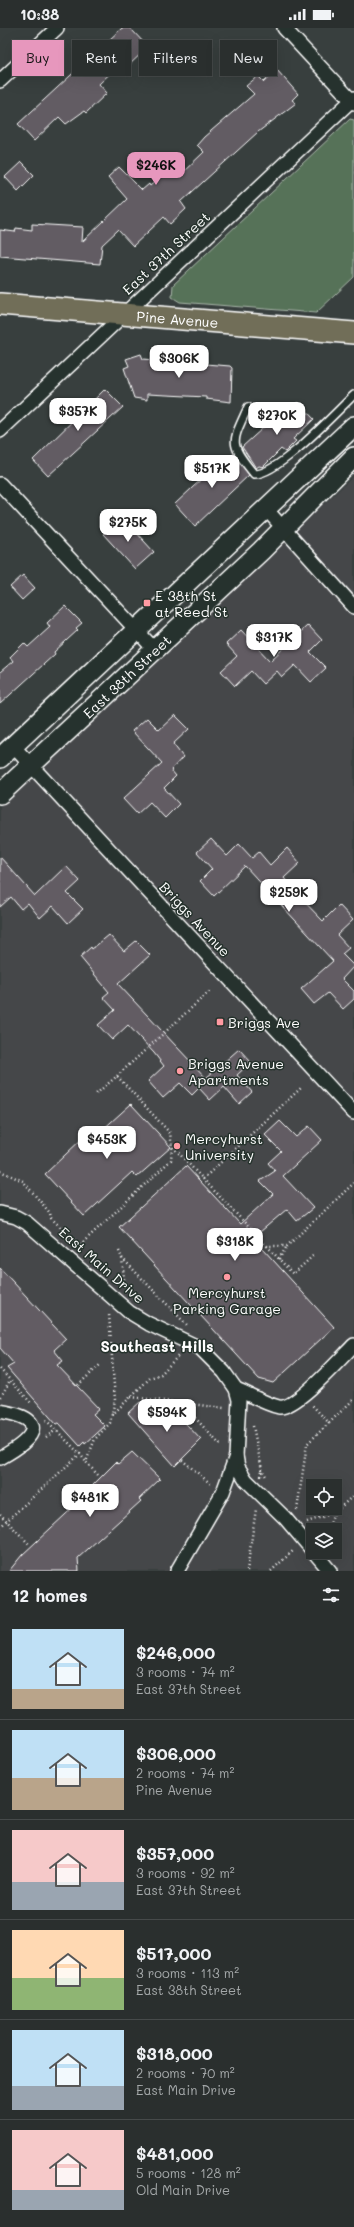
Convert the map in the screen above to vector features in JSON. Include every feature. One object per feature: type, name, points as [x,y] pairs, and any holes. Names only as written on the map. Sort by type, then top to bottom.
[{"type":"main road","name":"Pine Avenue","points":[[0,304],[354,333]]},
{"type":"main road","name":"East 38th Street","points":[[7,752],[354,426]]},
{"type":"main road","name":"East 38th Street","points":[[0,794],[283,528],[354,457]]},
{"type":"street","points":[[0,81],[57,28]]},
{"type":"street","points":[[284,28],[353,100]]},
{"type":"street","name":"East 37th Street","points":[[0,431],[353,100]]},
{"type":"street","points":[[0,484],[154,649]]},
{"type":"street","points":[[266,509],[354,607]]},
{"type":"street","name":"Briggs Avenue","points":[[7,752],[30,766],[354,1113]]},
{"type":"street","name":"East Main Drive","points":[[0,1213],[16,1217],[27,1223],[68,1257],[129,1312],[200,1348],[224,1372],[236,1389],[240,1410],[232,1454],[238,1467],[246,1480],[285,1518],[306,1543]]},
{"type":"street","points":[[236,1389],[279,1407],[288,1406],[309,1389],[354,1345]]},
{"type":"street","points":[[0,1411],[26,1419],[32,1427],[28,1439],[0,1458]]},
{"type":"street","points":[[177,1571],[223,1492],[232,1454]]},
{"type":"street","name":"East Main Drive","points":[[320,1559],[330,1571]]},
{"type":"lane","points":[[248,406],[237,431],[235,444],[237,453],[254,474],[261,474],[281,463],[354,395]]},
{"type":"path","points":[[96,1094],[211,990]]},
{"type":"path","points":[[68,1257],[171,1160],[172,1146],[170,1133],[117,1076]]},
{"type":"path","points":[[203,1179],[302,1087]]},
{"type":"path","points":[[172,1146],[293,1274],[314,1255]]},
{"type":"path","points":[[0,1171],[24,1181],[50,1213],[51,1218],[80,1245]]},
{"type":"path","points":[[279,1259],[287,1246],[354,1183]]},
{"type":"path","points":[[266,1246],[287,1246]]},
{"type":"path","points":[[119,1251],[122,1258],[126,1295]]},
{"type":"path","points":[[122,1258],[192,1330]]},
{"type":"path","points":[[86,1462],[95,1439],[110,1423],[115,1400],[109,1314]]},
{"type":"path","points":[[112,1415],[150,1378],[161,1374],[183,1350]]},
{"type":"path","points":[[78,1385],[102,1364]]},
{"type":"path","points":[[0,1399],[10,1380]]},
{"type":"path","points":[[131,1397],[186,1405],[225,1408]]},
{"type":"path","points":[[296,1516],[307,1444],[354,1399]]},
{"type":"path","points":[[308,1402],[329,1423]]},
{"type":"path","points":[[186,1405],[187,1409],[232,1454]]},
{"type":"path","points":[[252,1422],[262,1470]]},
{"type":"path","points":[[0,1527],[80,1454],[98,1475]]},
{"type":"path","points":[[182,1460],[216,1487]]},
{"type":"path","points":[[342,1506],[354,1495]]},
{"type":"path","points":[[247,1571],[256,1504]]},
{"type":"path","points":[[0,1514],[29,1544]]},
{"type":"path","points":[[302,1523],[328,1515]]},
{"type":"path","points":[[271,1571],[296,1549]]},
{"type":"shaded area","name":"Mercyhurst University","points":[[354,476],[354,1571],[0,1571],[0,806]]},
{"type":"green space","points":[[350,119],[354,120],[354,277],[316,313],[180,302],[172,297],[173,285]]},
{"type":"building","points":[[122,28],[130,28],[141,40],[139,40],[139,56],[131,63],[131,40],[109,40]]},
{"type":"building","points":[[277,70],[298,94],[292,100],[296,103],[258,132],[181,202],[186,209],[170,224],[164,217],[133,246],[118,230],[102,245],[100,264],[0,256],[0,230],[15,232],[16,228],[32,230],[32,224],[83,227],[82,242],[127,199],[108,177],[119,167],[142,190],[149,184],[150,186],[173,166],[181,174],[204,152],[197,145],[204,137],[254,94],[246,86],[258,76],[264,82],[270,76],[277,76]]},
{"type":"building","points":[[72,74],[72,76],[107,76],[99,84],[107,93],[86,113],[84,111],[66,124],[59,117],[34,141],[18,124]]},
{"type":"building","points":[[21,162],[34,175],[18,191],[5,177]]},
{"type":"building","points":[[141,354],[143,359],[230,366],[232,368],[231,402],[206,399],[206,397],[147,394],[147,400],[134,398],[124,368],[129,366],[126,359]]},
{"type":"building","points":[[105,389],[123,407],[48,476],[33,460]]},
{"type":"building","points":[[298,402],[314,419],[293,439],[296,441],[285,452],[281,449],[263,467],[259,466],[256,468],[242,447],[274,418],[277,421]]},
{"type":"building","points":[[234,454],[249,475],[195,526],[175,504],[225,457],[227,460]]},
{"type":"building","points":[[122,517],[154,552],[135,569],[103,534]]},
{"type":"building","points":[[23,575],[35,588],[22,600],[10,587]]},
{"type":"building","points":[[65,606],[82,623],[76,628],[78,630],[54,652],[55,654],[0,704],[0,672],[13,661],[10,657],[24,643],[28,647],[50,627],[47,623]]},
{"type":"building","points":[[308,625],[322,640],[310,652],[326,668],[311,682],[295,665],[282,677],[277,671],[263,684],[251,671],[235,686],[221,671],[237,656],[226,644],[241,630],[270,661]]},
{"type":"building","points":[[175,715],[189,729],[173,744],[183,757],[171,770],[176,776],[164,788],[179,804],[165,818],[150,802],[137,814],[123,799],[162,763],[132,731],[147,718],[159,730]]},
{"type":"building","points":[[211,839],[227,856],[239,844],[252,858],[259,852],[270,865],[287,848],[300,863],[284,878],[295,892],[323,921],[339,905],[353,920],[337,935],[349,948],[342,954],[354,966],[342,979],[354,991],[354,999],[343,1009],[328,993],[314,1004],[301,989],[333,961],[245,866],[214,896],[200,881],[212,869],[197,852]]},
{"type":"building","points":[[0,857],[35,896],[66,866],[80,881],[67,893],[83,909],[68,923],[53,906],[40,918],[28,903],[21,909],[11,897],[0,907]]},
{"type":"building","points":[[109,935],[124,951],[136,941],[150,955],[118,984],[206,1078],[239,1049],[251,1062],[237,1075],[252,1092],[239,1104],[224,1087],[210,1100],[199,1088],[192,1095],[180,1083],[163,1098],[148,1081],[164,1066],[154,1053],[128,1025],[112,1040],[98,1025],[115,1010],[103,997],[109,992],[80,957],[91,947],[92,949]]},
{"type":"building","points":[[131,1104],[171,1147],[137,1177],[132,1172],[84,1216],[45,1174],[85,1136],[90,1141]]},
{"type":"building","name":"Mercyhurst Parking Garage","points":[[280,1121],[296,1137],[309,1126],[322,1140],[283,1176],[313,1208],[297,1221],[287,1209],[253,1238],[334,1327],[273,1383],[259,1379],[119,1227],[186,1166],[240,1224],[273,1194],[260,1181],[275,1171],[268,1163],[281,1151],[265,1135]]},
{"type":"building","points":[[0,1268],[66,1339],[54,1350],[63,1361],[57,1365],[99,1409],[93,1414],[105,1426],[85,1444],[84,1442],[80,1446],[59,1423],[56,1424],[7,1368],[14,1364],[0,1348]]},
{"type":"building","points":[[140,1402],[161,1424],[176,1413],[201,1440],[175,1466],[128,1413]]},
{"type":"building","points":[[132,1452],[160,1479],[139,1499],[141,1501],[78,1558],[79,1571],[9,1571],[22,1555],[94,1488],[93,1485],[116,1462],[118,1464]]},
{"type":"place","name":"E 38th St at Reed St","points":[[147,603]]},
{"type":"place","name":"Briggs Ave","points":[[220,1022]]},
{"type":"place","name":"Briggs Avenue Apartments","points":[[180,1071]]},
{"type":"place","name":"Mercyhurst University","points":[[177,1146]]},
{"type":"place","name":"Mercyhurst Parking Garage","points":[[227,1277]]},
{"type":"district","name":"Southeast Hills","points":[[157,1346]]}]
